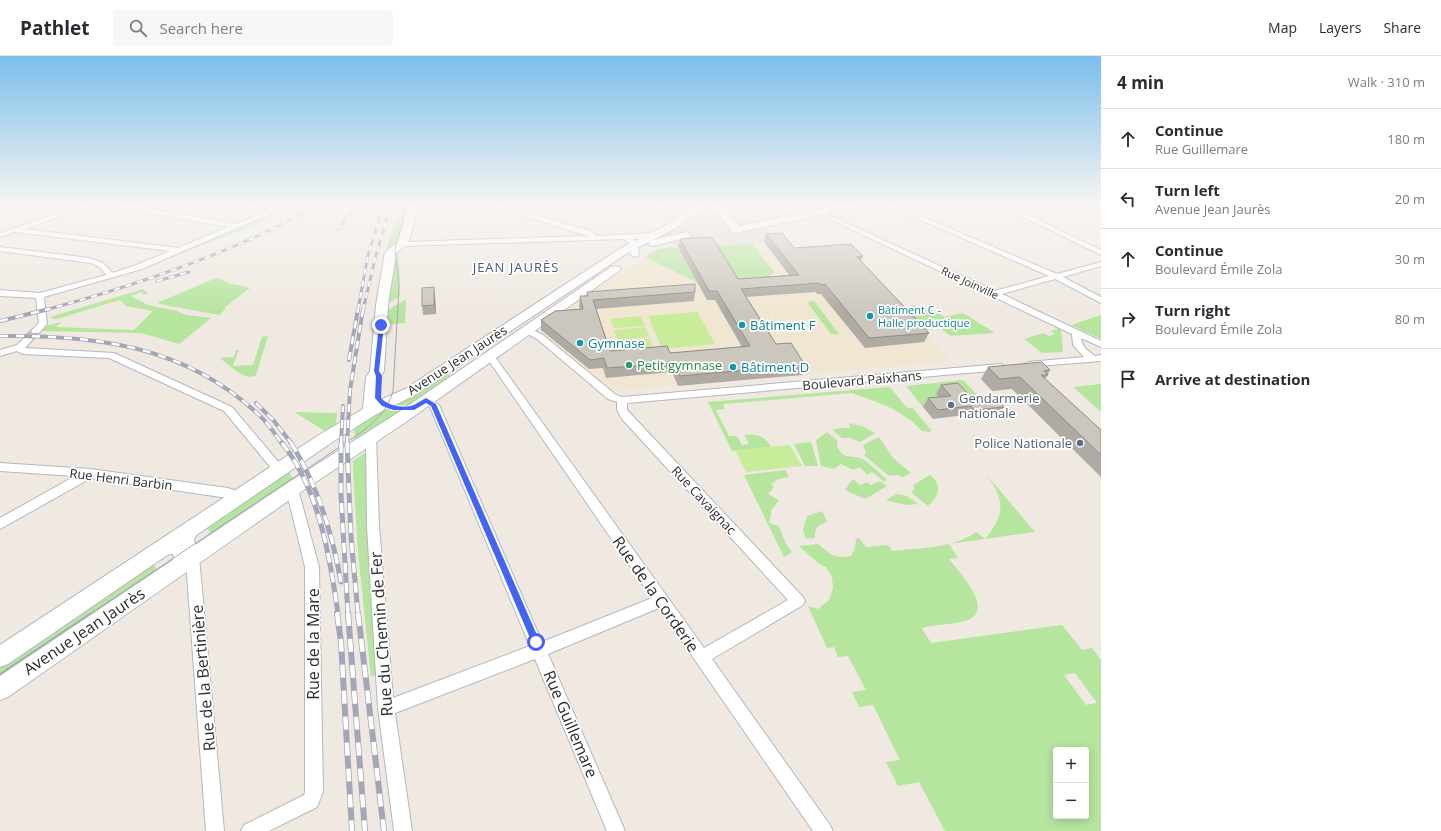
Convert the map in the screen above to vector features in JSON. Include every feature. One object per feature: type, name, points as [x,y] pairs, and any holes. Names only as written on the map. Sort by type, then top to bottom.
[{"type":"main road","points":[[404,240],[403,244],[392,252],[382,305],[377,371],[373,377],[376,408],[394,408],[420,404]]},
{"type":"main road","name":"Avenue Jean Jaurès","points":[[0,657],[280,471],[325,439],[376,408],[455,368],[490,356],[649,240]]},
{"type":"main road","points":[[637,250],[663,240]]},
{"type":"main road","name":"Avenue Jean Jaurès","points":[[0,689],[292,489],[420,404],[455,368],[511,325],[624,250],[637,250]]},
{"type":"street","points":[[97,240],[178,250]]},
{"type":"street","points":[[0,293],[40,296],[138,267],[202,240]]},
{"type":"street","points":[[403,244],[526,240]]},
{"type":"street","points":[[630,240],[633,242],[637,250]]},
{"type":"street","name":"Rue Joinville","points":[[878,240],[1101,344]]},
{"type":"street","points":[[971,240],[1054,276],[1101,300]]},
{"type":"street","points":[[1075,240],[1101,253]]},
{"type":"street","points":[[0,249],[97,262],[103,266],[111,276]]},
{"type":"street","points":[[994,294],[1101,264]]},
{"type":"street","points":[[36,330],[43,324],[40,296]]},
{"type":"street","points":[[527,330],[540,337],[612,397],[622,400]]},
{"type":"street","points":[[1077,333],[1075,340],[1078,347],[1097,359]]},
{"type":"street","points":[[19,348],[28,339]]},
{"type":"street","points":[[0,353],[9,349],[19,348],[23,351],[111,355],[228,409],[280,471]]},
{"type":"street","name":"Rue de la Corderie","points":[[490,356],[700,657],[824,831]]},
{"type":"street","name":"Boulevard Paixhans","points":[[622,400],[1097,359]]},
{"type":"street","name":"Rue Cavaignac","points":[[622,400],[622,410],[626,416],[798,601],[700,657]]},
{"type":"street","name":"Rue Guillemare","points":[[420,404],[434,405],[616,831]]},
{"type":"street","name":"Rue du Chemin de Fer","points":[[371,437],[373,526],[386,708],[403,831]]},
{"type":"street","name":"Rue Henri Barbin","points":[[0,467],[90,473],[228,493],[241,497]]},
{"type":"street","points":[[0,524],[90,473]]},
{"type":"street","name":"Rue de la Mare","points":[[250,831],[311,801],[314,792],[312,567],[292,489]]},
{"type":"street","name":"Rue de la Bertinière","points":[[194,528],[187,539],[192,558],[216,831]]},
{"type":"street","name":"Avenue Jean Jaurès","points":[[158,552],[174,548],[177,549],[181,555],[178,565],[168,574]]},
{"type":"street","points":[[386,708],[539,650],[661,601]]},
{"type":"shaded area","points":[[667,240],[777,240],[779,242],[678,247]]},
{"type":"shaded area","points":[[775,242],[901,308],[951,361],[613,391],[540,330],[544,325],[645,257],[697,283],[736,280],[714,246]]},
{"type":"green space","points":[[209,240],[216,240],[142,268]]},
{"type":"green space","points":[[389,240],[403,240],[386,250]]},
{"type":"green space","points":[[752,243],[774,272],[767,278],[736,280],[714,246]]},
{"type":"green space","points":[[671,247],[680,249],[698,283],[645,257],[658,249]]},
{"type":"green space","points":[[398,252],[400,296],[385,305],[390,261]]},
{"type":"green space","points":[[216,278],[250,288],[224,308],[226,308],[219,315],[159,304],[159,302]]},
{"type":"green space","points":[[143,289],[148,293],[144,295],[142,292],[131,296],[148,305],[177,311],[186,315],[211,318],[179,344],[141,333],[41,331],[49,325],[61,322],[56,327],[134,330],[153,311],[126,306],[120,300],[60,318],[53,319],[50,317]]},
{"type":"green space","points":[[406,299],[405,323],[381,325],[388,310]]},
{"type":"green space","points":[[814,301],[839,334],[831,334],[807,302]]},
{"type":"green space","points":[[913,305],[934,311],[945,317],[963,313],[995,333],[950,336],[931,320],[915,323],[908,316],[914,315],[907,308]]},
{"type":"green space","points":[[697,312],[715,344],[662,349],[648,316]]},
{"type":"green space","points":[[1101,315],[1101,339],[1071,325]]},
{"type":"green space","points":[[641,316],[645,326],[614,328],[610,319]]},
{"type":"green space","points":[[645,327],[650,337],[618,340],[614,330]]},
{"type":"green space","points":[[1059,328],[1061,331],[1063,352],[1042,353],[1024,339],[1043,333],[1049,336],[1055,334],[1050,331]]},
{"type":"green space","points":[[268,336],[256,375],[252,377],[242,375],[220,358],[234,357],[236,350],[239,350],[233,366],[253,365],[262,337]]},
{"type":"green space","points":[[650,339],[654,350],[622,353],[618,342]]},
{"type":"green space","points":[[448,372],[451,378],[413,405],[395,405],[412,397]]},
{"type":"green space","points":[[963,380],[986,404],[923,407],[906,386]]},
{"type":"green space","points":[[1101,384],[1101,412],[1073,387]]},
{"type":"green space","points":[[890,387],[907,408],[913,408],[931,430],[930,432],[922,431],[913,422],[893,409],[852,393],[723,404],[725,409],[716,410],[729,436],[737,436],[742,445],[749,444],[744,435],[752,434],[760,436],[769,443],[771,447],[732,451],[708,402]]},
{"type":"green space","points":[[372,410],[399,411],[392,423],[354,448],[355,420]]},
{"type":"green space","points":[[294,412],[337,413],[336,424],[325,431]]},
{"type":"green space","points":[[849,423],[862,426],[875,433],[860,442],[851,438],[842,438],[832,430],[850,428]]},
{"type":"green space","points":[[827,432],[838,441],[837,445],[841,453],[847,456],[860,458],[886,479],[885,482],[872,472],[866,475],[866,473],[859,467],[853,470],[841,464],[834,469],[821,466],[816,440]]},
{"type":"green space","points":[[879,437],[893,458],[911,473],[903,477],[898,475],[889,476],[864,455],[866,452],[863,445]]},
{"type":"green space","points":[[811,442],[818,466],[805,466],[794,444]]},
{"type":"green space","points":[[790,445],[802,466],[746,472],[735,450]]},
{"type":"green space","points":[[366,452],[377,674],[371,677],[358,552],[353,469],[353,461]]},
{"type":"green space","points":[[785,470],[789,477],[779,479],[771,484],[774,487],[768,494],[779,500],[772,509],[769,523],[779,526],[786,544],[792,552],[784,557],[744,475]]},
{"type":"green space","points":[[289,472],[295,482],[213,537],[205,526]]},
{"type":"green space","points":[[985,473],[1035,532],[985,539],[997,522],[1000,514],[1000,506],[999,499],[992,482]]},
{"type":"green space","points":[[930,475],[937,483],[938,491],[935,498],[928,506],[912,493],[914,488],[913,485]]},
{"type":"green space","points":[[853,479],[860,485],[867,482],[871,485],[880,481],[887,486],[865,499],[845,490]]},
{"type":"green space","points":[[897,494],[907,496],[918,504],[906,505],[886,500]]},
{"type":"green space","points":[[822,511],[827,522],[817,527],[815,538],[806,539],[803,530],[807,516]]},
{"type":"green space","points":[[976,532],[985,539],[949,544],[958,558],[949,559],[967,581],[972,590],[978,608],[975,615],[962,622],[922,628],[931,643],[1062,625],[1082,650],[1092,648],[1101,660],[1101,831],[945,831],[919,782],[898,786],[886,762],[900,760],[873,705],[859,707],[852,692],[866,690],[848,656],[838,657],[834,647],[827,648],[808,606],[818,609],[829,600],[833,588],[832,577],[826,567],[818,563],[799,546],[818,544],[833,555],[845,557],[851,556],[855,548],[856,539],[859,538],[866,547],[888,545],[892,551],[947,544]],"holes":[[[1075,673],[1097,703],[1086,705],[1064,675]]]},
{"type":"green space","points":[[152,563],[160,574],[0,683],[0,662]]},
{"type":"building","points":[[681,240],[714,240],[738,279],[799,275],[771,240],[788,240],[794,248],[851,244],[863,256],[857,257],[929,333],[869,338],[825,284],[821,285],[819,283],[741,289],[776,344],[791,343],[805,365],[680,376],[674,363],[607,368],[604,358],[590,360],[541,320],[555,311],[583,309],[580,296],[588,296],[587,292],[695,284],[695,292],[593,300],[610,351],[667,346],[670,353],[750,346],[717,291],[709,291]]},
{"type":"building","points":[[434,287],[434,305],[422,306],[422,288]]},
{"type":"building","points":[[1042,362],[1050,370],[1044,371],[1048,375],[1041,375],[1101,430],[1101,455],[1020,377],[1000,379],[988,367]]},
{"type":"building","points":[[958,383],[971,397],[992,395],[1004,407],[974,410],[971,406],[938,410],[928,398],[951,396],[941,385]]},
{"type":"tunnel","points":[[28,339],[36,331]]},
{"type":"tram line","points":[[90,614],[356,436],[379,417],[387,405],[393,391],[399,287],[395,249],[397,240]]},
{"type":"tram line","points":[[0,674],[91,613]]},
{"type":"railway","points":[[46,310],[116,290],[151,278],[249,240]]},
{"type":"railway","points":[[358,310],[368,255],[373,240]]},
{"type":"railway","points":[[363,310],[380,240]]},
{"type":"railway","points":[[157,281],[189,272]]},
{"type":"railway","points":[[349,360],[358,309]]},
{"type":"railway","points":[[347,444],[350,390],[363,309]]},
{"type":"railway","points":[[0,321],[46,310]]},
{"type":"railway","points":[[0,336],[36,336],[105,342],[138,349],[171,359],[201,373],[231,392],[262,418],[282,444]]},
{"type":"railway","points":[[256,403],[274,421],[292,444]]},
{"type":"railway","points":[[341,444],[343,406]]},
{"type":"railway","points":[[282,443],[295,461],[314,502],[327,547],[338,614]]},
{"type":"railway","points":[[291,443],[301,459],[323,510],[333,545],[341,582]]},
{"type":"railway","points":[[341,444],[341,495],[348,614]]},
{"type":"railway","points":[[347,444],[351,537],[358,614]]},
{"type":"railway","points":[[337,613],[341,642],[352,831]]},
{"type":"railway","points":[[348,613],[365,831]]},
{"type":"railway","points":[[358,613],[384,831]]},
{"type":"place","name":"Bâtiment C - Halle productique","points":[[870,316]]},
{"type":"place","name":"Bâtiment F","points":[[742,325]]},
{"type":"place","name":"Gymnase","points":[[580,343]]},
{"type":"place","name":"Petit gymnase","points":[[629,365]]},
{"type":"place","name":"Bâtiment D","points":[[733,367]]},
{"type":"place","name":"Gendarmerie nationale","points":[[951,405]]},
{"type":"place","name":"Police Nationale","points":[[1080,443]]},
{"type":"district","name":"JEAN JAURÈS","points":[[516,267]]},
{"type":"route","points":[[381,325],[377,371],[379,376],[378,398],[384,405],[394,408],[414,408],[426,400],[434,405],[536,642]]}]
